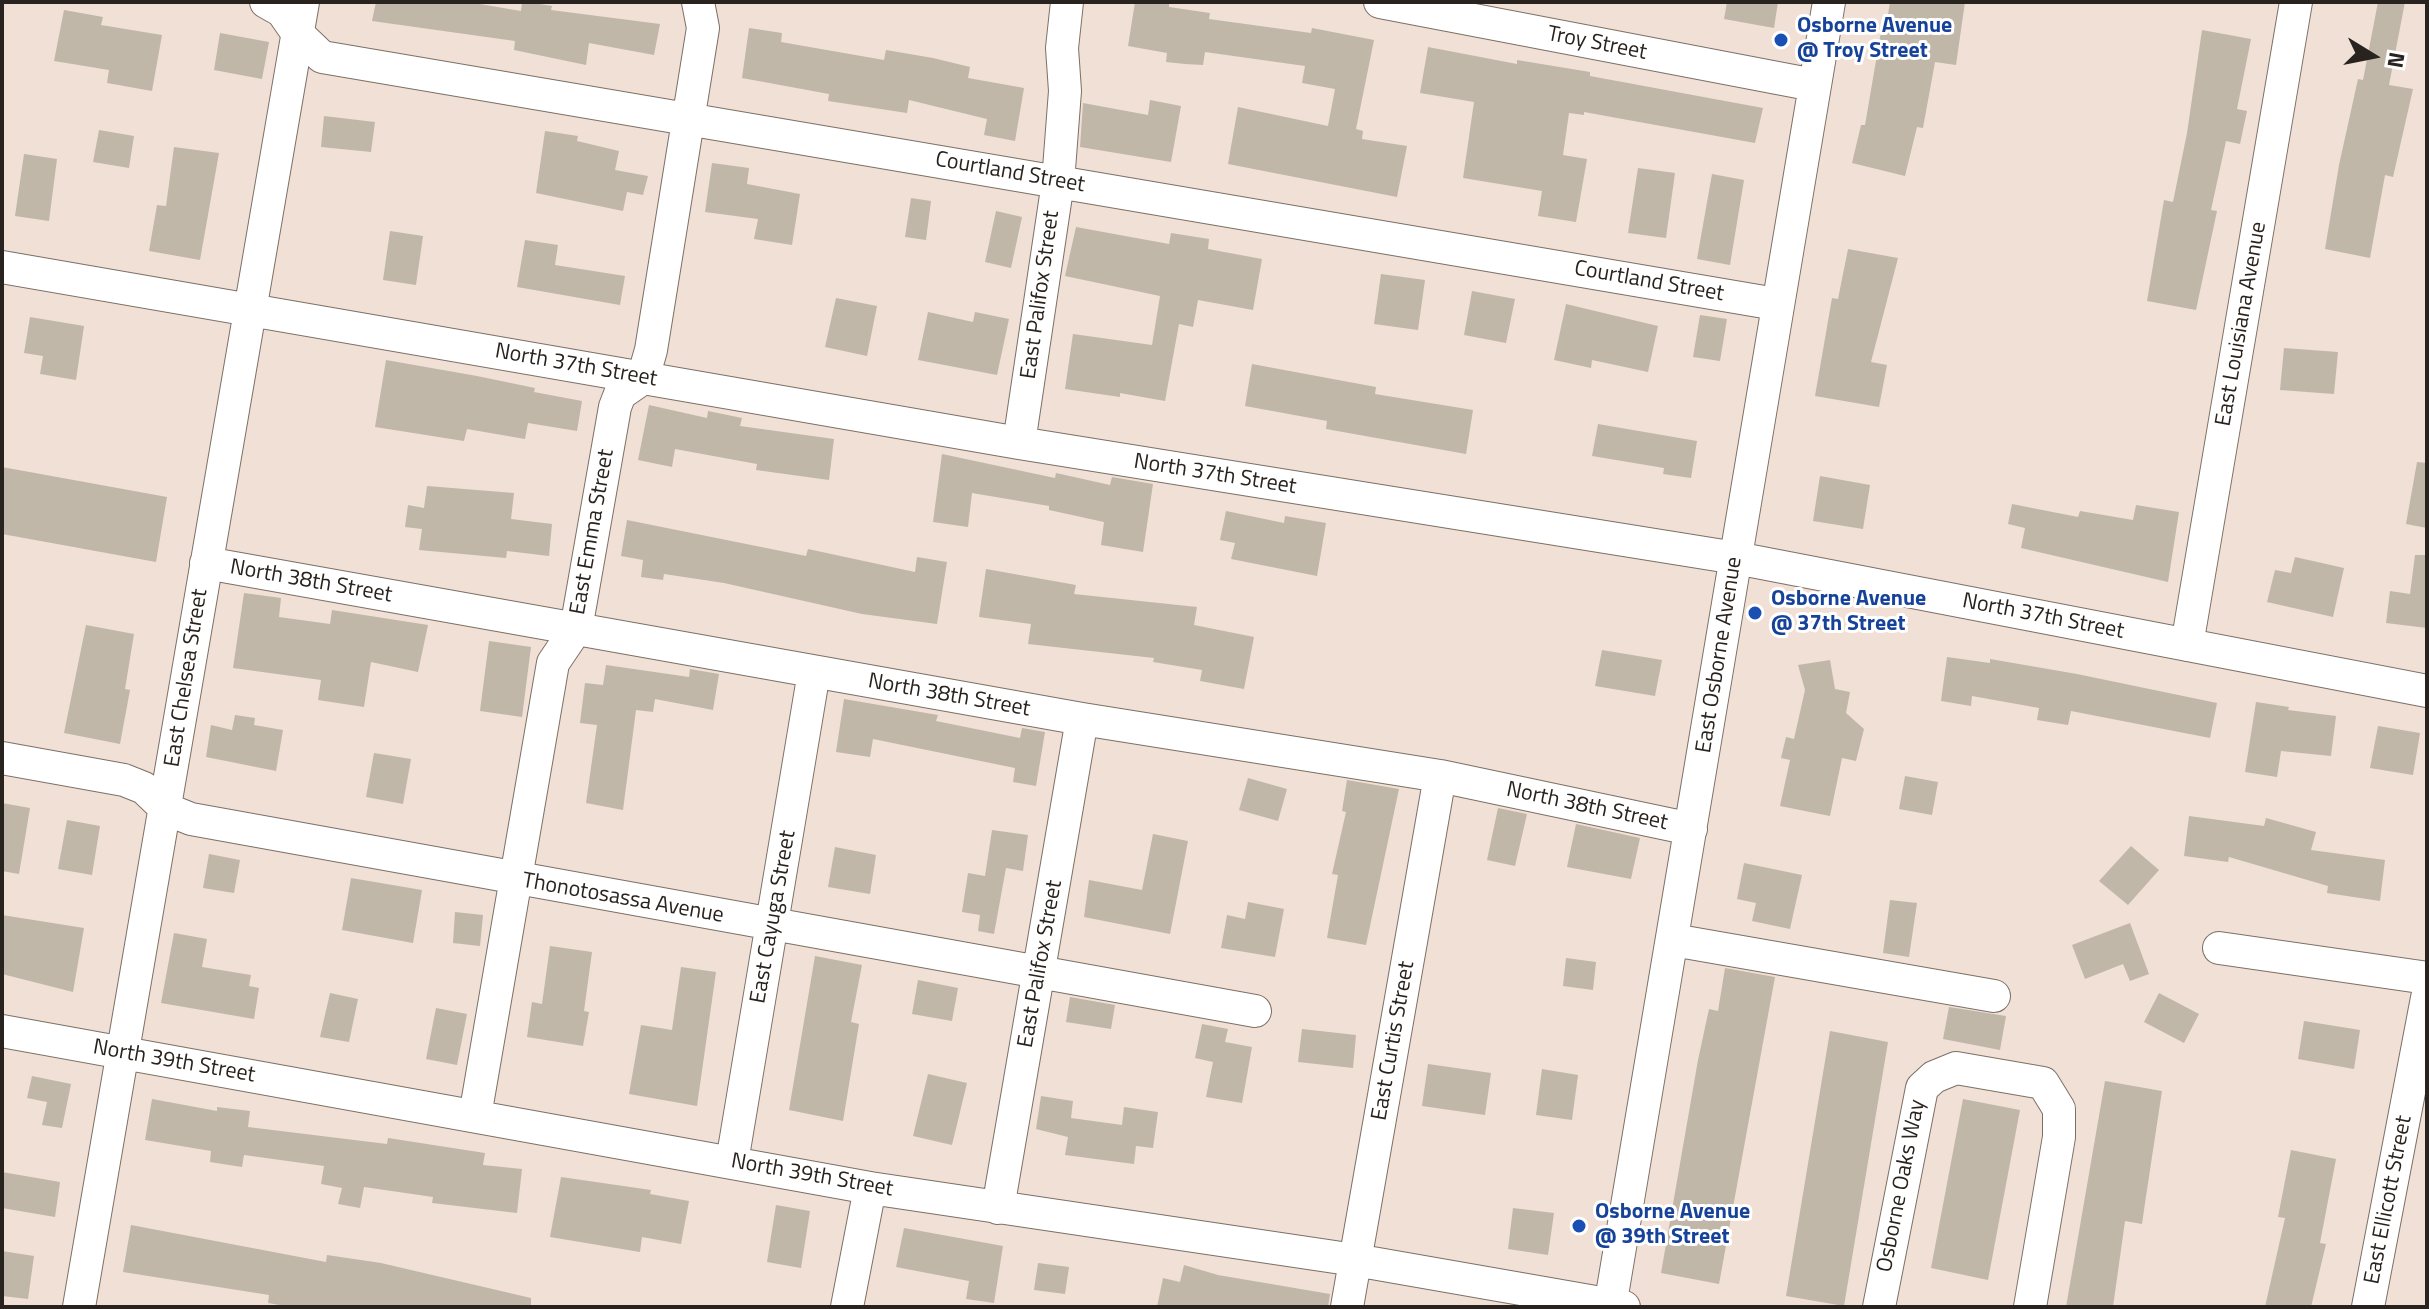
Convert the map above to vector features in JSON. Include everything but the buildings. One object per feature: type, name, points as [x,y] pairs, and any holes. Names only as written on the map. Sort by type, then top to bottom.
[{"type":"street","name":"Courtland Street","points":[[266,2],[282,11],[298,34],[322,57],[1776,304]]},
{"type":"street","name":"East Chelsea Street","points":[[79,1307],[303,2]]},
{"type":"street","points":[[643,378],[651,350],[703,28],[698,2]]},
{"type":"street","name":"East Palifox Street","points":[[1019,443],[1058,182],[1065,91],[1062,48],[1067,2]]},
{"type":"street","name":"Troy Street","points":[[1380,2],[1814,85]]},
{"type":"street","name":"East Osborne Avenue","points":[[1615,1306],[1776,304],[1829,2]]},
{"type":"street","name":"East Louisiana Avenue","points":[[2187,645],[2296,2]]},
{"type":"street","name":"North 37th Street","points":[[2,267],[1019,443],[1736,558],[2427,691]]},
{"type":"street","name":"East Emma Street","points":[[475,1116],[553,663],[576,629],[615,407],[620,394],[643,378]]},
{"type":"street","name":"North 38th Street","points":[[206,563],[1082,719],[1440,776],[1691,829]]},
{"type":"street","name":"East Cayuga Street","points":[[732,1162],[814,672]]},
{"type":"street","name":"East Palifox Street","points":[[998,1208],[1082,719]]},
{"type":"street","name":"Thonotosassa Avenue","points":[[2,758],[124,780],[144,788],[166,809],[191,819],[1255,1011]]},
{"type":"street","name":"East Curtis Street","points":[[1347,1307],[1440,776]]},
{"type":"street","points":[[1673,940],[1994,996]]},
{"type":"street","points":[[2219,948],[2427,978]]},
{"type":"street","name":"East Ellicott Street","points":[[2368,1307],[2427,998]]},
{"type":"street","name":"North 39th Street","points":[[2,1031],[870,1188],[1355,1260],[1615,1306]]},
{"type":"street","name":"Osborne Oaks Way","points":[[1879,1307],[1922,1088],[1934,1077],[1956,1068],[2043,1083],[2059,1109],[2059,1137],[2030,1307]]},
{"type":"street","points":[[847,1307],[870,1188]]},
{"type":"place","name":"Osborne Avenue @ Troy Street","points":[[1781,40]]},
{"type":"place","name":"Osborne Avenue @ 37th Street","points":[[1755,613]]},
{"type":"place","name":"Osborne Avenue @ 39th Street","points":[[1579,1226]]}]
